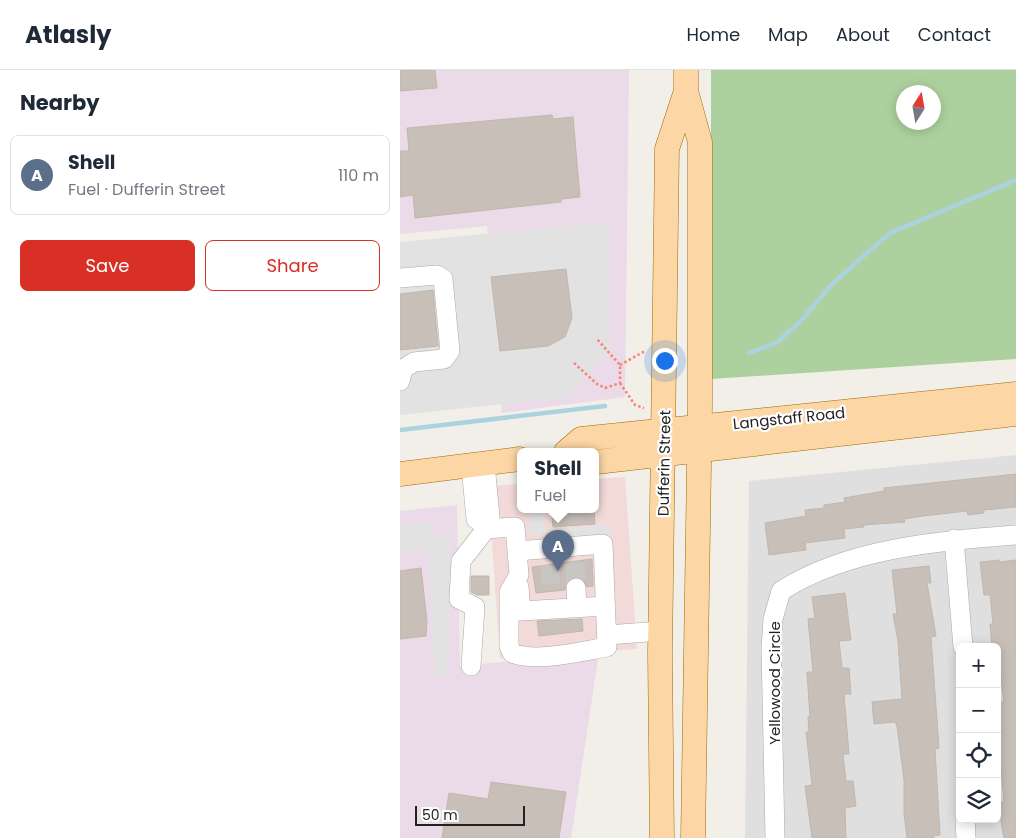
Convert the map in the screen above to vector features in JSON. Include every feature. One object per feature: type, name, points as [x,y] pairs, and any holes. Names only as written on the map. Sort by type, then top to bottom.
[{"type":"main road","name":"Dufferin Street","points":[[662,838],[661,631],[667,149],[686,80]]},
{"type":"main road","name":"Dufferin Street","points":[[686,80],[700,142],[699,439],[693,838]]},
{"type":"main road","name":"Langstaff Road","points":[[599,462],[664,454],[699,439],[1016,394]]},
{"type":"main road","name":"Langstaff Road","points":[[571,448],[581,439],[664,429],[699,439],[1016,414]]},
{"type":"main road","points":[[400,474],[517,459]]},
{"type":"street","points":[[400,278],[437,275],[443,279],[450,351],[444,359],[414,362],[403,369],[400,381]]},
{"type":"street","points":[[478,465],[476,519],[485,527],[515,527],[521,611],[552,600],[577,608],[606,606]]},
{"type":"street","points":[[471,666],[475,607],[460,599],[461,561],[485,527]]},
{"type":"street","name":"Yellowood Circle","points":[[775,838],[771,648],[773,618],[781,591],[794,582],[829,568],[891,549],[954,539],[1016,535]]},
{"type":"street","points":[[954,539],[963,643]]},
{"type":"street","points":[[517,551],[549,557],[574,554],[603,544],[608,647],[535,657],[520,656],[512,653],[509,646],[509,592],[518,575]]},
{"type":"street","points":[[576,588],[577,608]]},
{"type":"street","points":[[607,635],[661,631]]},
{"type":"street","points":[[965,823],[966,838]]},
{"type":"path","points":[[596,338],[620,365],[620,383],[636,405],[646,408]]},
{"type":"path","points":[[620,365],[646,350]]},
{"type":"path","points":[[574,363],[597,384],[605,388],[620,383]]},
{"type":"shaded area","points":[[400,70],[629,70],[625,397],[502,413],[487,226],[400,234]]},
{"type":"shaded area","points":[[610,222],[610,351],[567,397],[400,415],[400,242]]},
{"type":"shaded area","points":[[1016,455],[1016,838],[745,838],[749,481]]},
{"type":"shaded area","points":[[625,477],[637,649],[500,658],[488,486],[517,484],[517,513],[599,513],[599,479]]},
{"type":"shaded area","points":[[457,505],[460,666],[599,653],[571,838],[400,838],[400,511]]},
{"type":"shaded area","points":[[529,513],[544,513],[546,535],[530,535]]},
{"type":"shaded area","points":[[432,522],[434,535],[451,535],[448,675],[435,676],[428,551],[400,553],[400,525]]},
{"type":"shaded area","points":[[610,524],[611,536],[549,542],[548,530]]},
{"type":"green space","points":[[711,70],[1016,70],[1016,359],[711,379]]},
{"type":"building","points":[[400,70],[435,70],[437,88],[400,91]]},
{"type":"building","points":[[552,115],[553,119],[573,117],[580,197],[561,199],[561,202],[415,218],[413,195],[400,197],[400,151],[409,151],[407,128]]},
{"type":"building","points":[[566,269],[572,318],[565,337],[548,346],[500,351],[491,277]]},
{"type":"building","points":[[433,290],[438,346],[400,350],[400,294]]},
{"type":"building","points":[[1016,474],[1016,507],[984,510],[984,513],[968,515],[967,511],[904,519],[905,522],[863,525],[864,527],[844,529],[845,538],[805,543],[806,550],[769,555],[765,523],[806,516],[805,510],[824,508],[824,505],[845,502],[844,498],[884,491],[884,488]]},
{"type":"building","points":[[551,513],[594,513],[595,524],[553,527]]},
{"type":"building","points":[[592,559],[593,586],[587,587],[582,578],[575,577],[566,582],[565,590],[536,593],[532,567]]},
{"type":"building","points":[[1016,560],[1016,838],[1004,838],[1002,828],[1001,802],[1004,802],[1001,768],[1001,702],[1004,702],[1001,678],[1001,643],[992,643],[990,624],[993,624],[990,595],[984,595],[980,562]]},
{"type":"building","points":[[929,566],[931,583],[927,583],[936,636],[931,637],[939,748],[935,749],[940,835],[933,836],[934,838],[907,838],[904,813],[904,780],[897,726],[895,722],[874,724],[872,702],[902,699],[898,641],[893,614],[897,614],[892,570]]},
{"type":"building","points":[[421,568],[427,621],[426,636],[400,639],[400,571]]},
{"type":"building","points":[[471,576],[489,576],[489,595],[477,595],[471,592]]},
{"type":"building","points":[[845,593],[851,640],[839,641],[842,668],[849,668],[851,694],[844,694],[849,754],[843,754],[846,781],[853,781],[856,806],[845,808],[846,838],[812,838],[805,786],[812,785],[806,732],[809,732],[808,717],[810,717],[807,672],[813,672],[808,619],[815,618],[812,597]]},
{"type":"building","points":[[582,619],[583,631],[539,636],[537,621]]},
{"type":"building","points":[[491,782],[566,792],[559,838],[442,838],[449,793],[488,799]]},
{"type":"waterway","points":[[749,353],[776,343],[799,323],[833,283],[890,233],[1016,180]]},
{"type":"waterway","points":[[400,430],[605,406]]},
{"type":"tunnel","points":[[575,562],[576,588]]},
{"type":"tunnel","points":[[550,565],[551,591]]},
{"type":"place","name":"Shell","points":[[558,571]]}]
